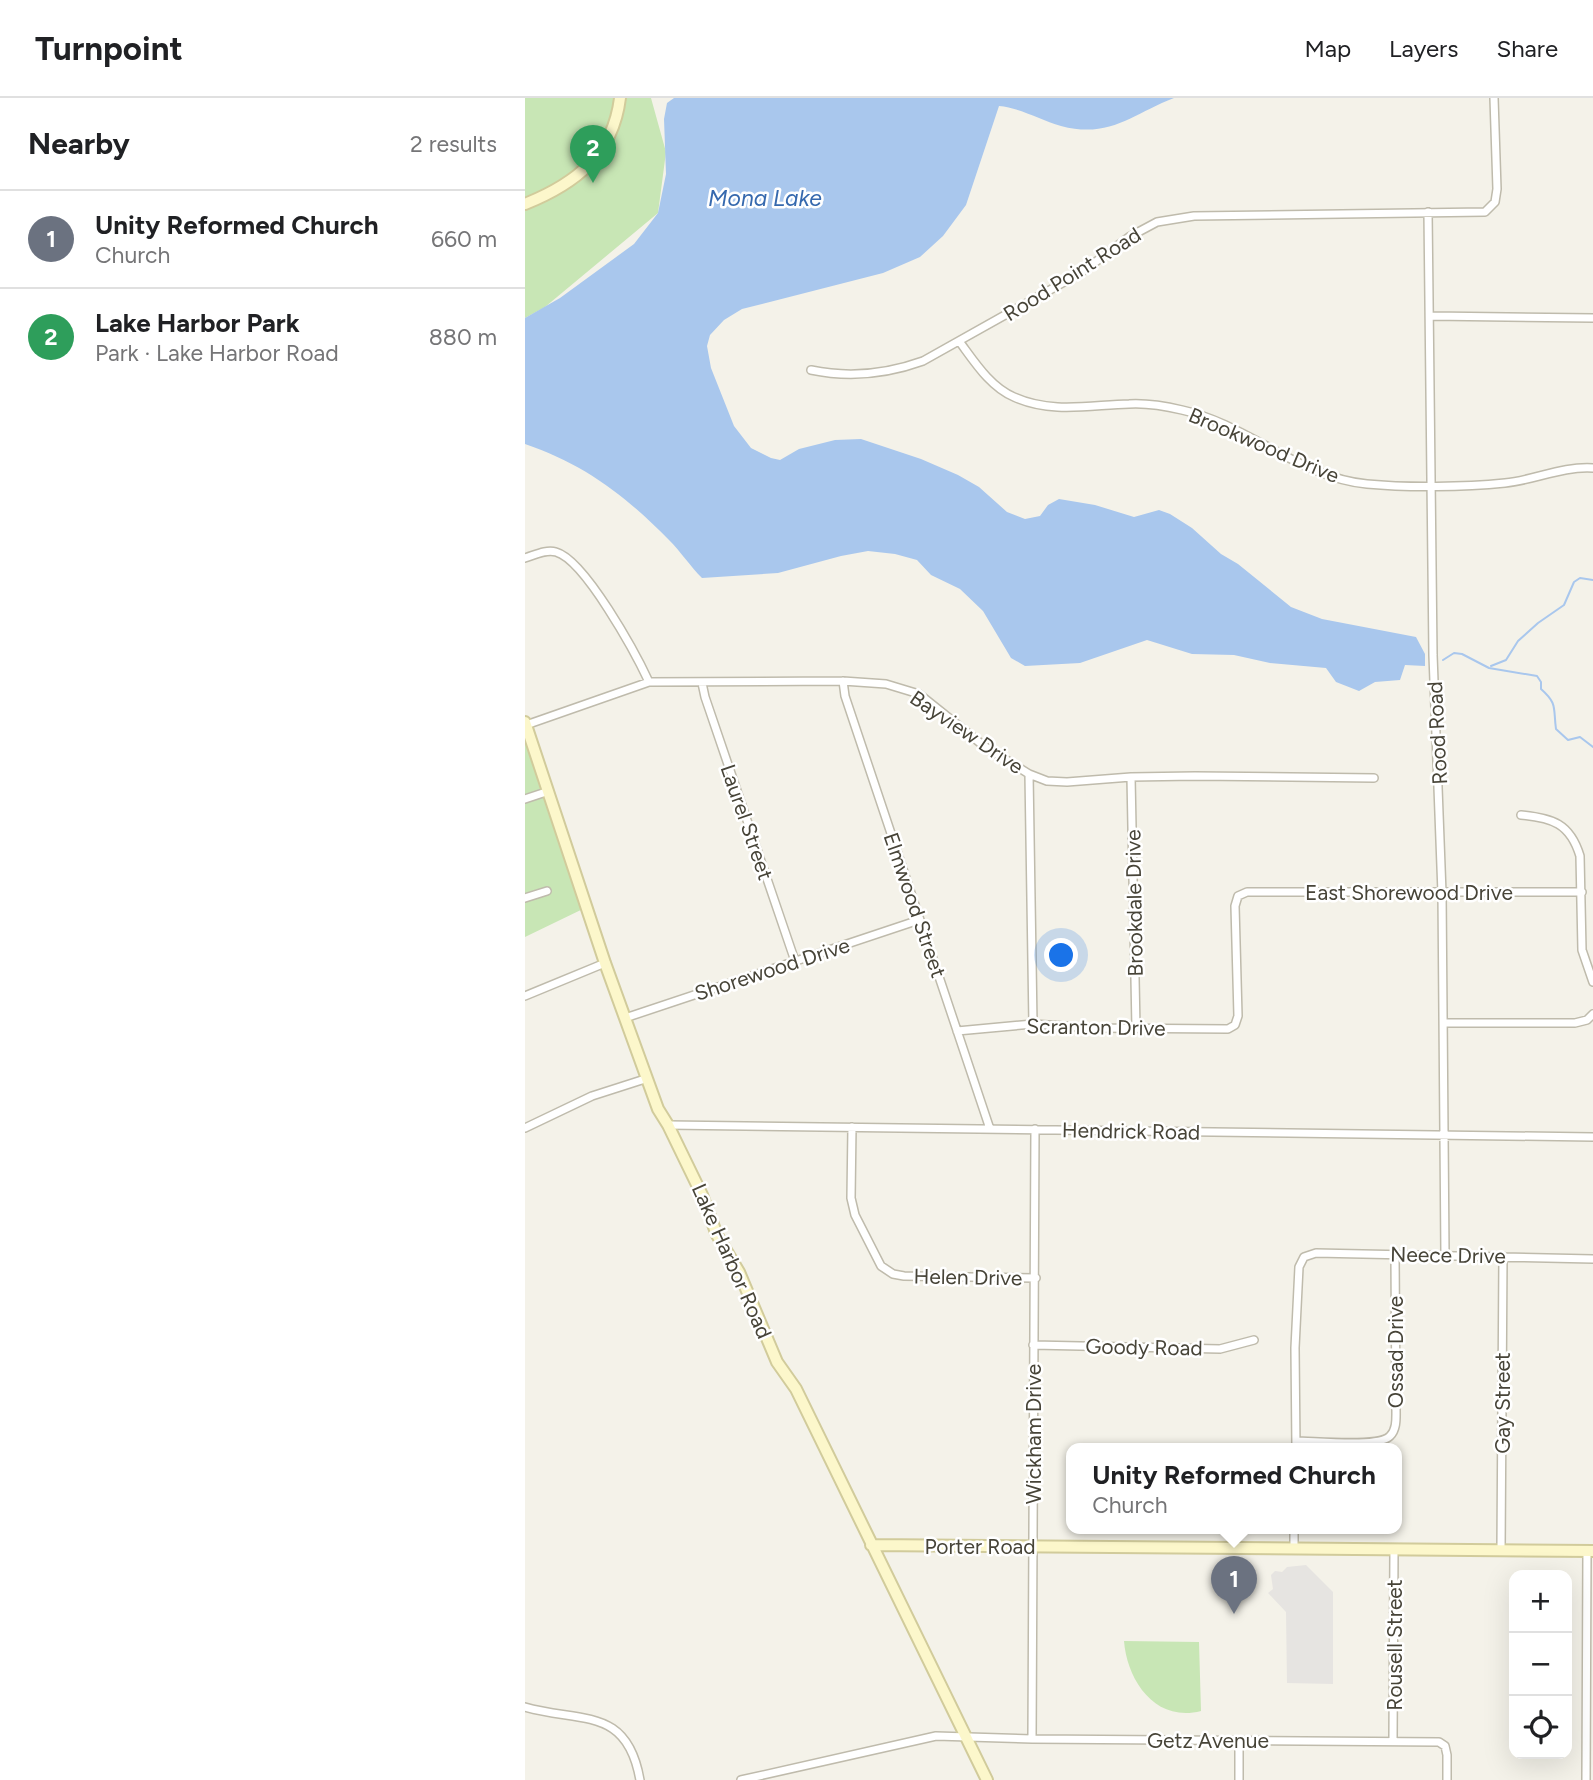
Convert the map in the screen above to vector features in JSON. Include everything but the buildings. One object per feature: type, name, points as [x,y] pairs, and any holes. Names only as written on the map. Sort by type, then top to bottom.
[{"type":"street","points":[[525,204],[563,187],[591,163],[611,130],[620,98]]},
{"type":"street","name":"Rood Point Road","points":[[811,370],[843,374],[876,373],[902,369],[923,361],[1083,272],[1129,237],[1157,222],[1194,216],[1485,212],[1495,202],[1497,189],[1494,98]]},
{"type":"street","name":"Rood Road","points":[[1428,212],[1433,655],[1443,893],[1445,1254]]},
{"type":"street","points":[[1431,317],[1593,318]]},
{"type":"street","name":"Brookwood Drive","points":[[959,341],[987,378],[1012,397],[1041,406],[1131,404],[1182,410],[1213,420],[1343,481],[1370,485],[1507,483],[1573,467],[1593,468]]},
{"type":"street","points":[[525,558],[553,551],[572,561],[588,578],[649,682]]},
{"type":"street","name":"Bayview Drive","points":[[525,724],[649,682],[843,681],[886,684],[919,694],[984,746],[1030,774],[1047,781],[1131,777],[1374,778]]},
{"type":"street","name":"Elmwood Street","points":[[843,681],[845,696],[990,1129]]},
{"type":"street","name":"Laurel Street","points":[[702,683],[795,961]]},
{"type":"street","name":"Lake Harbor Road","points":[[525,724],[645,1079],[658,1109],[669,1125],[702,1195],[717,1235],[739,1272],[774,1355],[796,1389],[988,1780]]},
{"type":"street","points":[[1030,774],[1028,790],[1033,1024]]},
{"type":"street","name":"Brookdale Drive","points":[[1131,777],[1136,1028]]},
{"type":"street","points":[[525,799],[549,791]]},
{"type":"street","points":[[1521,814],[1545,817],[1564,827],[1576,841],[1580,856],[1582,892],[1582,950],[1593,982]]},
{"type":"street","points":[[525,898],[547,891]]},
{"type":"street","name":"East Shorewood Drive","points":[[1235,1025],[1238,1016],[1235,906],[1238,896],[1247,892],[1582,892]]},
{"type":"street","name":"Shorewood Drive","points":[[625,1018],[919,920]]},
{"type":"street","points":[[525,996],[605,963]]},
{"type":"street","points":[[1443,1023],[1575,1023],[1587,1020],[1593,1014]]},
{"type":"street","name":"Scranton Drive","points":[[957,1031],[1033,1024],[1228,1029],[1235,1025]]},
{"type":"street","points":[[525,1128],[592,1096],[645,1079]]},
{"type":"street","name":"Hendrick Road","points":[[669,1125],[1593,1137]]},
{"type":"street","name":"Helen Drive","points":[[852,1127],[851,1198],[855,1215],[881,1266],[893,1275],[904,1276],[1036,1278]]},
{"type":"street","name":"Wickham Drive","points":[[1032,1739],[1035,1129]]},
{"type":"street","name":"Neece Drive","points":[[1296,1443],[1295,1348],[1299,1267],[1304,1257],[1316,1253],[1593,1259]]},
{"type":"street","name":"Ossad Drive","points":[[1333,1443],[1383,1441],[1391,1435],[1395,1427],[1395,1254]]},
{"type":"street","name":"Gay Street","points":[[1501,1550],[1503,1256]]},
{"type":"street","name":"Goody Road","points":[[1033,1345],[1220,1349],[1254,1340]]},
{"type":"street","points":[[1294,1534],[1294,1548]]},
{"type":"street","name":"Porter Road","points":[[871,1545],[1590,1551]]},
{"type":"street","name":"Rousell Street","points":[[1393,1740],[1394,1549]]},
{"type":"street","points":[[1585,1780],[1590,1551]]},
{"type":"street","points":[[525,1707],[593,1719],[613,1728],[632,1750],[641,1780]]},
{"type":"street","name":"Getz Avenue","points":[[743,1780],[936,1736],[1439,1742],[1445,1746],[1447,1755],[1447,1780]]},
{"type":"street","points":[[1239,1740],[1239,1780]]},
{"type":"green space","points":[[525,98],[651,98],[666,152],[658,213],[545,307],[525,318]]},
{"type":"green space","points":[[525,722],[587,907],[525,937]]},
{"type":"green space","points":[[1124,1641],[1199,1642],[1201,1711],[1170,1711],[1146,1695],[1131,1670]]},
{"type":"shaded area","points":[[1306,1565],[1333,1592],[1333,1684],[1287,1683],[1286,1612],[1268,1593],[1273,1589],[1271,1575],[1275,1571],[1282,1572],[1287,1567]]},
{"type":"water","name":"Mona Lake","points":[[674,98],[1174,98],[1120,123],[1093,129],[1061,126],[999,106],[966,205],[943,236],[920,257],[883,273],[742,309],[724,320],[710,335],[707,346],[711,368],[734,426],[751,448],[780,460],[799,449],[835,440],[861,439],[921,459],[958,475],[979,487],[1007,512],[1025,519],[1040,516],[1048,505],[1059,499],[1095,505],[1134,517],[1159,510],[1192,528],[1221,554],[1238,564],[1291,607],[1322,619],[1416,637],[1425,654],[1425,666],[1405,665],[1400,680],[1375,682],[1359,691],[1336,682],[1326,668],[1270,663],[1234,655],[1192,654],[1147,640],[1080,663],[1025,666],[1011,658],[983,611],[960,589],[931,575],[917,560],[895,554],[868,551],[778,573],[702,578],[637,509],[603,483],[566,461],[525,444],[525,318],[560,298],[634,244],[658,213],[666,174],[664,119],[667,103]]},
{"type":"waterway","points":[[1491,666],[1506,660],[1518,641],[1564,605],[1574,582],[1580,578],[1593,580]]},
{"type":"waterway","points":[[1443,660],[1454,653],[1462,654],[1489,668],[1537,676],[1541,689],[1552,703],[1556,729],[1568,740],[1580,737],[1593,747]]},
{"type":"place","name":"Lake Harbor Park","points":[[593,183]]},
{"type":"place","name":"Unity Reformed Church","points":[[1234,1614]]}]
